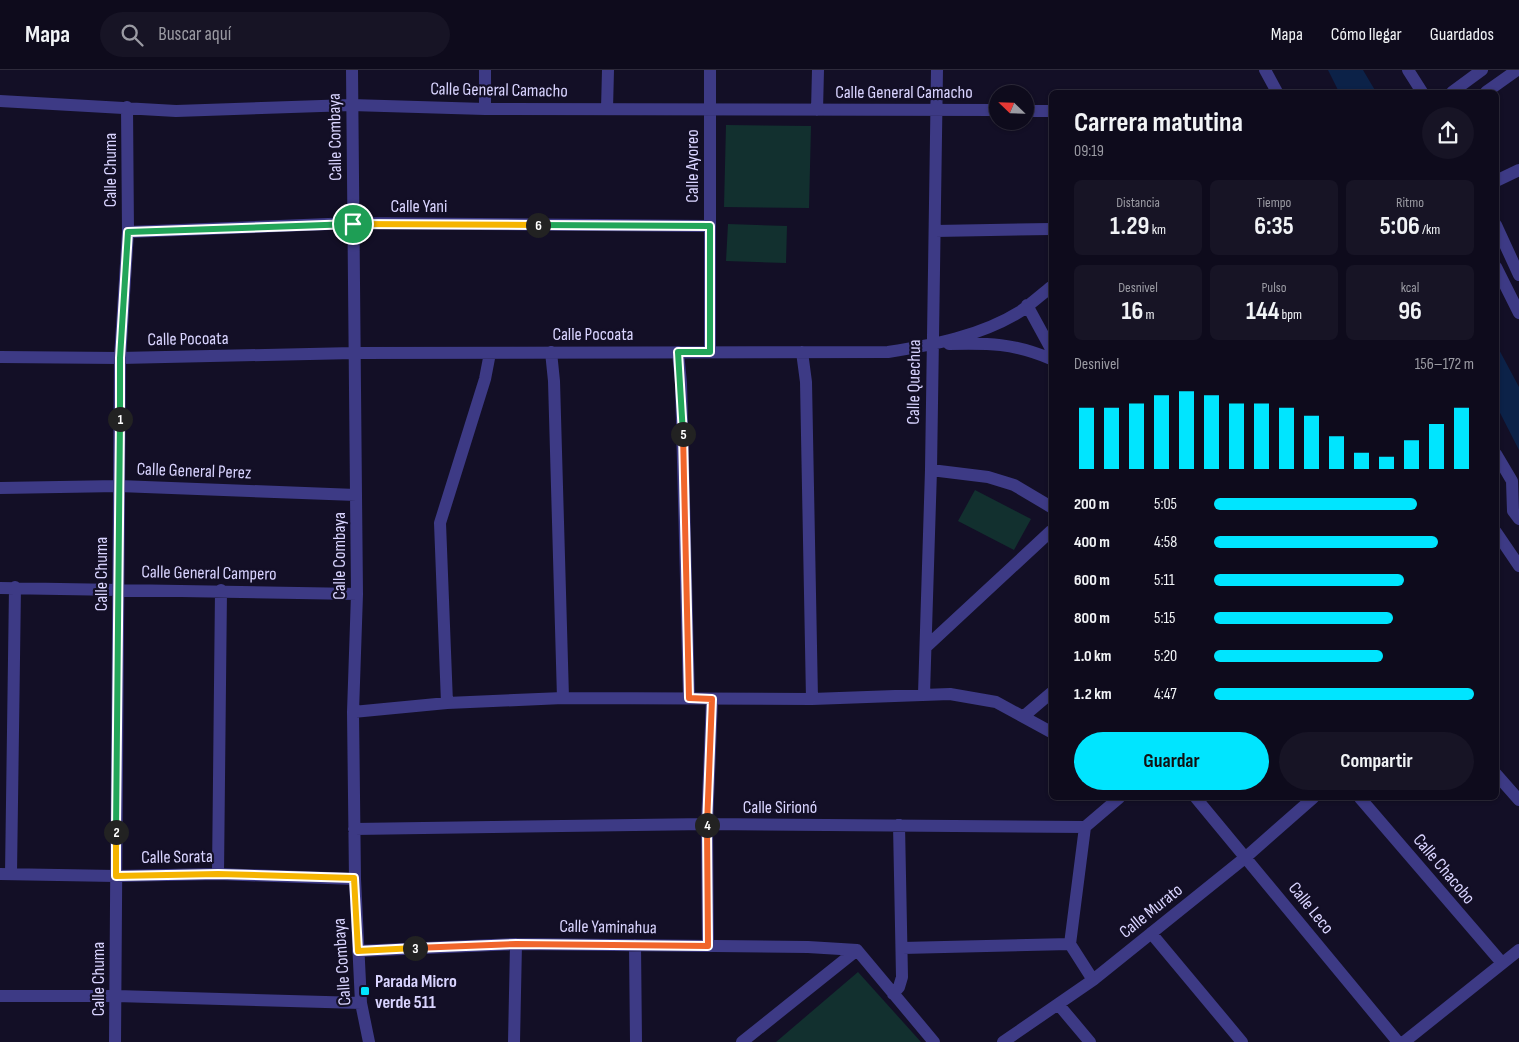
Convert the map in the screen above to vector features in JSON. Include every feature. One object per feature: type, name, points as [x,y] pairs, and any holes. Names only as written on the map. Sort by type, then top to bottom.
[{"type":"street","name":"Calle Combaya","points":[[352,70],[357,594],[353,712],[354,878],[361,1003],[369,1042]]},
{"type":"street","points":[[484,70],[485,108]]},
{"type":"street","points":[[607,109],[608,70]]},
{"type":"street","name":"Calle Ayoreo","points":[[710,70],[710,352]]},
{"type":"street","points":[[817,110],[818,70]]},
{"type":"street","name":"Calle Quechua","points":[[924,694],[931,470],[937,70]]},
{"type":"street","points":[[1265,70],[1276,90]]},
{"type":"street","points":[[1408,70],[1421,90]]},
{"type":"street","points":[[1455,90],[1482,70]]},
{"type":"street","points":[[1489,90],[1517,70]]},
{"type":"street","name":"Calle General Camacho","points":[[0,101],[127,106],[176,111],[351,105],[607,109],[989,110]]},
{"type":"street","name":"Calle Chuma","points":[[115,1042],[120,358],[128,232],[127,106]]},
{"type":"street","points":[[1034,110],[1049,111]]},
{"type":"street","points":[[1499,179],[1519,170]]},
{"type":"street","name":"Calle Yani","points":[[128,232],[353,224],[710,226]]},
{"type":"street","points":[[935,231],[1049,229]]},
{"type":"street","points":[[1499,230],[1517,267]]},
{"type":"street","points":[[1499,274],[1519,313]]},
{"type":"street","name":"Calle Pocoata","points":[[0,357],[120,358],[354,353],[888,352],[932,345],[990,327],[1027,306],[1049,289]]},
{"type":"street","points":[[1027,306],[1049,345]]},
{"type":"street","points":[[932,345],[994,343],[1030,350],[1049,358]]},
{"type":"street","points":[[551,352],[554,381],[564,698]]},
{"type":"street","points":[[678,352],[681,383],[689,698]]},
{"type":"street","points":[[802,352],[806,382],[812,699]]},
{"type":"street","points":[[447,703],[440,523],[485,379],[490,353]]},
{"type":"street","points":[[1499,459],[1512,481],[1513,510],[1519,519]]},
{"type":"street","points":[[931,470],[988,476],[1014,485],[1049,506]]},
{"type":"street","name":"Calle General Perez","points":[[0,488],[119,486],[356,495]]},
{"type":"street","points":[[927,646],[1049,534]]},
{"type":"street","points":[[1499,536],[1519,566]]},
{"type":"street","points":[[6,874],[15,587]]},
{"type":"street","name":"Calle General Campero","points":[[0,588],[221,590],[357,594]]},
{"type":"street","points":[[218,874],[221,590]]},
{"type":"street","points":[[353,712],[447,703],[564,698],[812,699],[950,694],[996,702],[1049,731]]},
{"type":"street","points":[[1024,716],[1049,695]]},
{"type":"street","points":[[708,946],[707,824],[712,699]]},
{"type":"street","points":[[1499,776],[1514,786],[1519,800]]},
{"type":"street","points":[[1093,980],[1070,944],[1085,827],[1117,800]]},
{"type":"street","name":"Calle Leco","points":[[1198,800],[1398,1042]]},
{"type":"street","name":"Calle Murato","points":[[1004,1042],[1093,980],[1246,857],[1311,800]]},
{"type":"street","name":"Calle Chacobo","points":[[1362,800],[1502,963]]},
{"type":"street","name":"Calle Sirionó","points":[[354,830],[707,824],[1085,827]]},
{"type":"street","points":[[893,994],[899,987],[902,977],[899,825]]},
{"type":"street","name":"Calle Sorata","points":[[6,874],[116,876],[218,874],[354,878]]},
{"type":"street","points":[[1151,933],[1242,1042]]},
{"type":"street","points":[[514,1042],[516,944]]},
{"type":"street","name":"Calle Yaminahua","points":[[358,951],[516,944],[808,947],[857,950]]},
{"type":"street","points":[[902,948],[1070,944]]},
{"type":"street","points":[[635,945],[636,1042]]},
{"type":"street","points":[[742,1042],[857,950],[934,1042]]},
{"type":"street","points":[[1404,1042],[1519,950]]},
{"type":"street","points":[[0,996],[116,996],[361,1003]]},
{"type":"street","points":[[1058,1004],[1090,1042]]},
{"type":"green space","points":[[726,125],[811,126],[809,208],[724,207]]},
{"type":"green space","points":[[728,224],[787,226],[786,263],[726,261]]},
{"type":"green space","points":[[975,490],[1031,519],[1014,550],[958,521]]},
{"type":"green space","points":[[858,972],[921,1042],[776,1042]]},
{"type":"water","points":[[1328,70],[1363,70],[1375,90],[1338,90]]},
{"type":"water","points":[[1499,350],[1519,387],[1519,450],[1499,411]]},
{"type":"place","name":"Parada Micro verde 511","points":[[365,991]]},
{"type":"route","points":[[353,224],[710,226],[710,352],[678,352],[681,383],[689,698],[712,699],[707,824],[708,946],[516,944],[358,951],[354,878],[218,874],[116,876],[120,358],[128,232],[353,224]]}]
